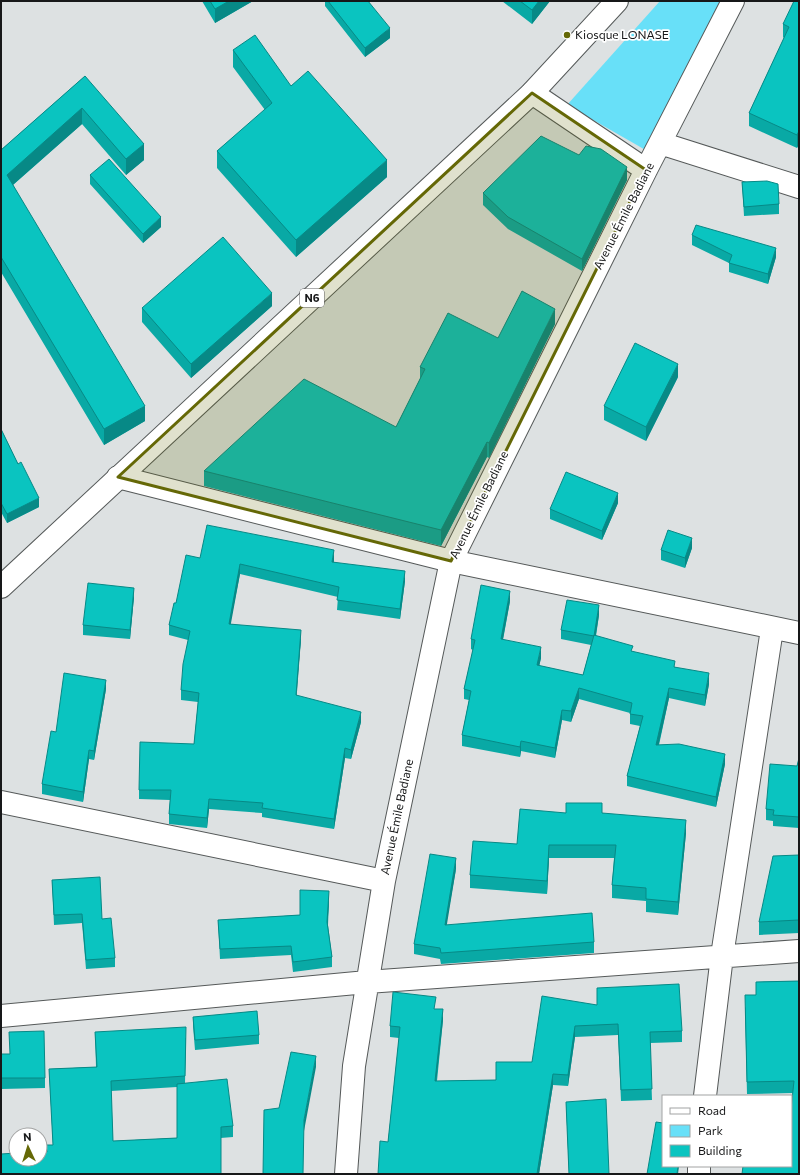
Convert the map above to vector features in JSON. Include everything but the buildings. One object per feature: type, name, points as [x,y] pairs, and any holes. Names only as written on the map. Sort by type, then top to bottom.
[{"type":"street","name":"N6","points":[[1,587],[532,93],[617,1]]},
{"type":"street","name":"Avenue Émile Badiane","points":[[346,1174],[354,1066],[384,881],[451,561],[646,170],[733,1]]},
{"type":"street","points":[[532,93],[646,170]]},
{"type":"street","points":[[660,143],[799,186]]},
{"type":"street","points":[[118,478],[451,561],[772,629],[799,633]]},
{"type":"street","points":[[705,1095],[722,956],[772,629]]},
{"type":"street","points":[[1,802],[384,881]]},
{"type":"street","points":[[1,1016],[367,982],[799,951]]},
{"type":"highlighted area","points":[[532,93],[646,170],[451,561],[118,477],[473,149]]},
{"type":"green space","points":[[660,1],[728,1],[649,152],[567,105]]},
{"type":"place","name":"Kiosque LONASE","points":[[567,35]]}]
